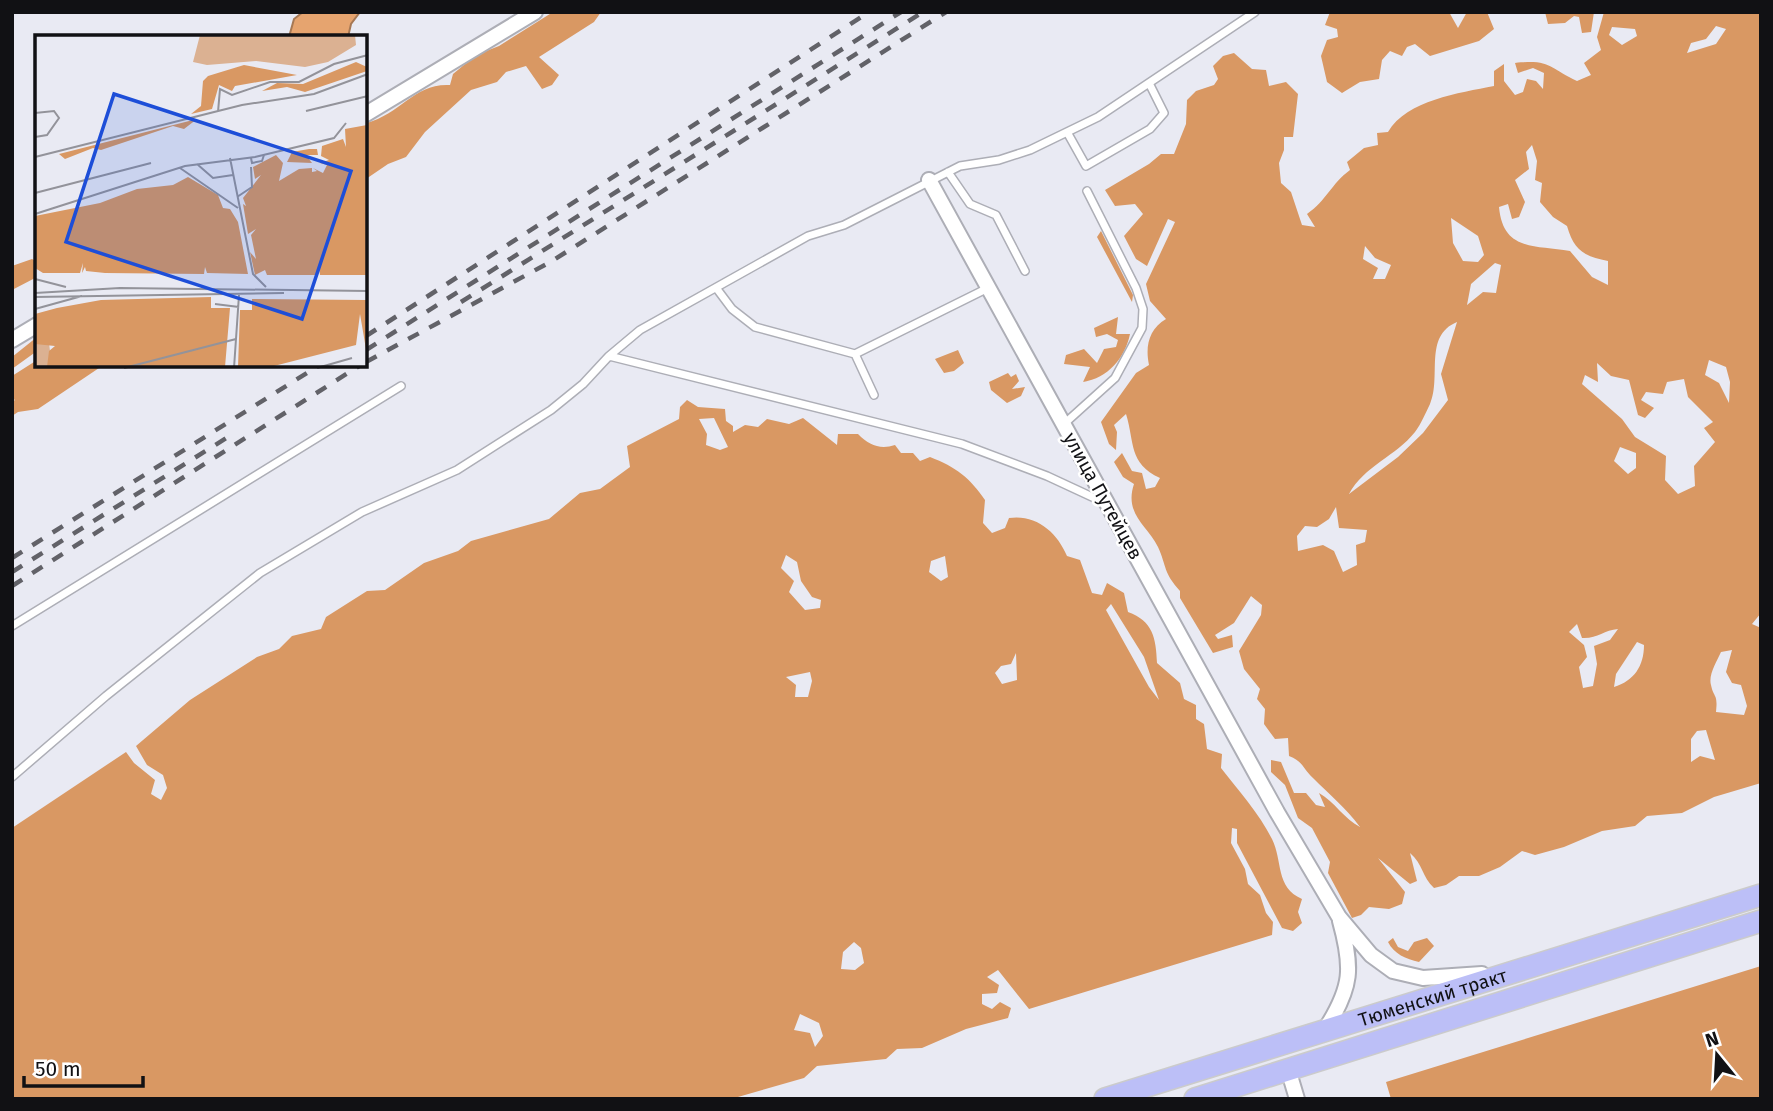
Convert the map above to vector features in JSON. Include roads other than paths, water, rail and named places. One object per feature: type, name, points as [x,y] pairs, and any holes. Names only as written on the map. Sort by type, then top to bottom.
[{"type":"main road","name":"Тюменский тракт","points":[[1105,1099],[1326,1028],[1761,895]]},
{"type":"main road","name":"Тюменский тракт","points":[[1195,1099],[1761,921]]},
{"type":"street","points":[[368,113],[535,12]]},
{"type":"street","name":"улица Путейцев","points":[[929,180],[1277,812],[1339,917]]},
{"type":"street","points":[[12,340],[35,326]]},
{"type":"street","points":[[1339,917],[1371,955],[1400,973],[1444,978],[1510,972]]},
{"type":"street","points":[[1326,1028],[1343,1001],[1349,977],[1339,917]]},
{"type":"street","points":[[1288,1069],[1297,1099]]},
{"type":"lane","points":[[12,777],[106,696],[260,573],[362,512],[457,470],[551,410],[640,330],[717,289],[746,268],[808,236],[844,225],[948,172],[1030,150],[1098,117],[1255,12]]},
{"type":"lane","points":[[1067,132],[1086,166],[1150,129],[1164,113],[1149,83]]},
{"type":"lane","points":[[948,172],[970,204],[996,215],[1025,271]]},
{"type":"lane","points":[[1063,424],[1115,378],[1142,328],[1143,309],[1136,288],[1087,191]]},
{"type":"lane","points":[[717,289],[732,309],[755,327],[855,354],[988,288]]},
{"type":"lane","points":[[855,354],[874,395]]},
{"type":"lane","points":[[609,356],[962,444],[1047,476],[1107,504]]},
{"type":"lane","points":[[12,626],[401,386]]},
{"type":"railway","points":[[368,335],[869,12]]},
{"type":"railway","points":[[368,349],[901,12]]},
{"type":"railway","points":[[461,302],[923,12]]},
{"type":"railway","points":[[368,361],[552,261],[946,12]]},
{"type":"railway","points":[[12,558],[315,368]]},
{"type":"railway","points":[[12,586],[356,368]]},
{"type":"railway","points":[[12,572],[228,437]]}]
